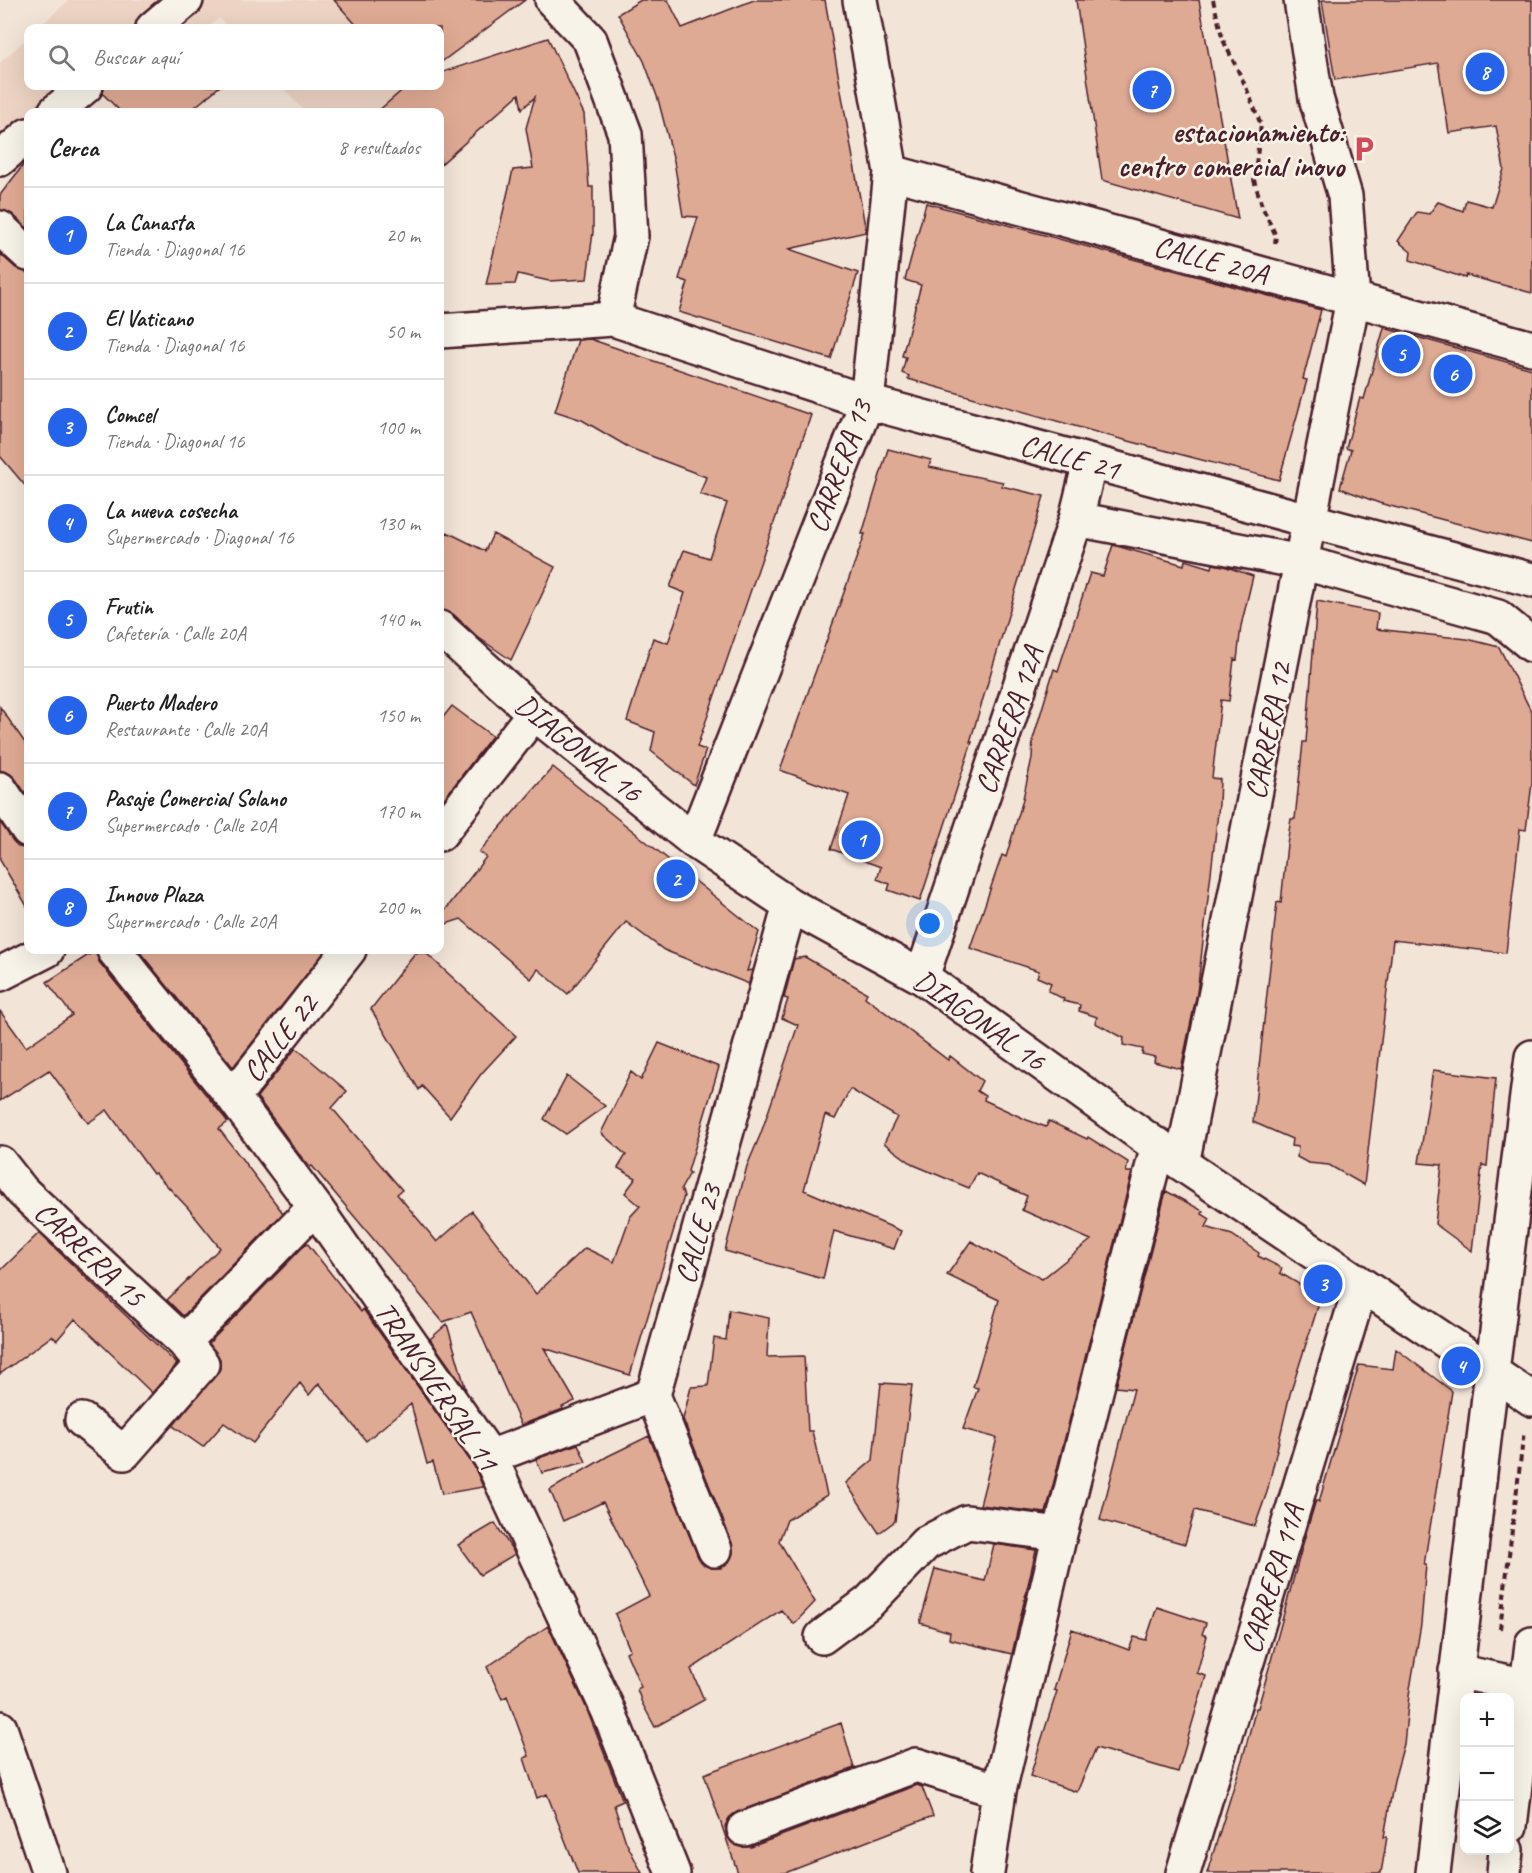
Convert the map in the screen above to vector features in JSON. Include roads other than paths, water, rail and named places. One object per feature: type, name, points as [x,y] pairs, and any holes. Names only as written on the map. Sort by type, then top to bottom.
[{"type":"street","points":[[158,24],[186,0]]},
{"type":"street","points":[[444,331],[613,319],[631,236],[625,134],[590,40],[552,0]]},
{"type":"street","name":"CARRERA 13","points":[[694,841],[867,402],[891,172],[860,0]]},
{"type":"street","name":"CARRERA 12","points":[[987,1873],[999,1791],[1060,1534],[1170,1154],[1310,520],[1353,299],[1345,196],[1316,98],[1302,0]]},
{"type":"street","points":[[60,108],[81,90]]},
{"type":"street","points":[[0,159],[24,138]]},
{"type":"street","name":"CALLE 20A","points":[[891,172],[1532,348]]},
{"type":"street","points":[[0,228],[24,250]]},
{"type":"street","name":"CALLE 21","points":[[613,319],[867,402],[1532,580]]},
{"type":"street","name":"CARRERA 12A","points":[[922,977],[1076,519],[1090,462]]},
{"type":"street","name":"CALLE 21","points":[[1076,519],[1301,562],[1498,617],[1532,645]]},
{"type":"street","name":"DIAGONAL 16","points":[[444,632],[534,713],[694,841],[790,905],[922,977],[1170,1154],[1361,1286],[1530,1397]]},
{"type":"street","points":[[444,829],[534,713]]},
{"type":"street","points":[[0,789],[24,824]]},
{"type":"street","name":"CALLE 23","points":[[653,1395],[790,905]]},
{"type":"street","points":[[0,974],[39,954]]},
{"type":"street","name":"TRANSVERSAL 11","points":[[117,954],[233,1097],[315,1208],[490,1457],[608,1710],[673,1873]]},
{"type":"street","name":"CALLE 22","points":[[233,1097],[346,954]]},
{"type":"street","points":[[1433,1873],[1492,1371],[1532,1057]]},
{"type":"street","name":"CARRERA 15","points":[[0,1163],[22,1191],[184,1342],[202,1364],[124,1453],[82,1420]]},
{"type":"street","points":[[184,1342],[315,1208]]},
{"type":"street","name":"CARRERA 11A","points":[[1183,1873],[1361,1286]]},
{"type":"street","points":[[490,1457],[653,1395],[715,1550]]},
{"type":"street","points":[[822,1637],[868,1602],[926,1543],[967,1522],[1060,1534]]},
{"type":"street","points":[[1513,1801],[1529,1686],[1532,1644]]},
{"type":"street","points":[[1456,1671],[1529,1686]]},
{"type":"street","points":[[0,1728],[49,1873]]},
{"type":"street","points":[[744,1829],[916,1764],[999,1791]]},
{"type":"street","points":[[1504,1873],[1506,1855]]},
{"type":"place","name":"Innovo Plaza","points":[[1485,72]]},
{"type":"place","name":"Pasaje Comercial Solano","points":[[1152,90]]},
{"type":"place","name":"estacionamiento: centro comercial inovo","points":[[1364,149]]},
{"type":"place","name":"Frutin","points":[[1401,354]]},
{"type":"place","name":"Puerto Madero","points":[[1453,374]]},
{"type":"place","name":"La Canasta","points":[[861,840]]},
{"type":"place","name":"El Vaticano","points":[[676,879]]},
{"type":"place","name":"Comcel","points":[[1323,1284]]},
{"type":"place","name":"La nueva cosecha","points":[[1461,1366]]}]
